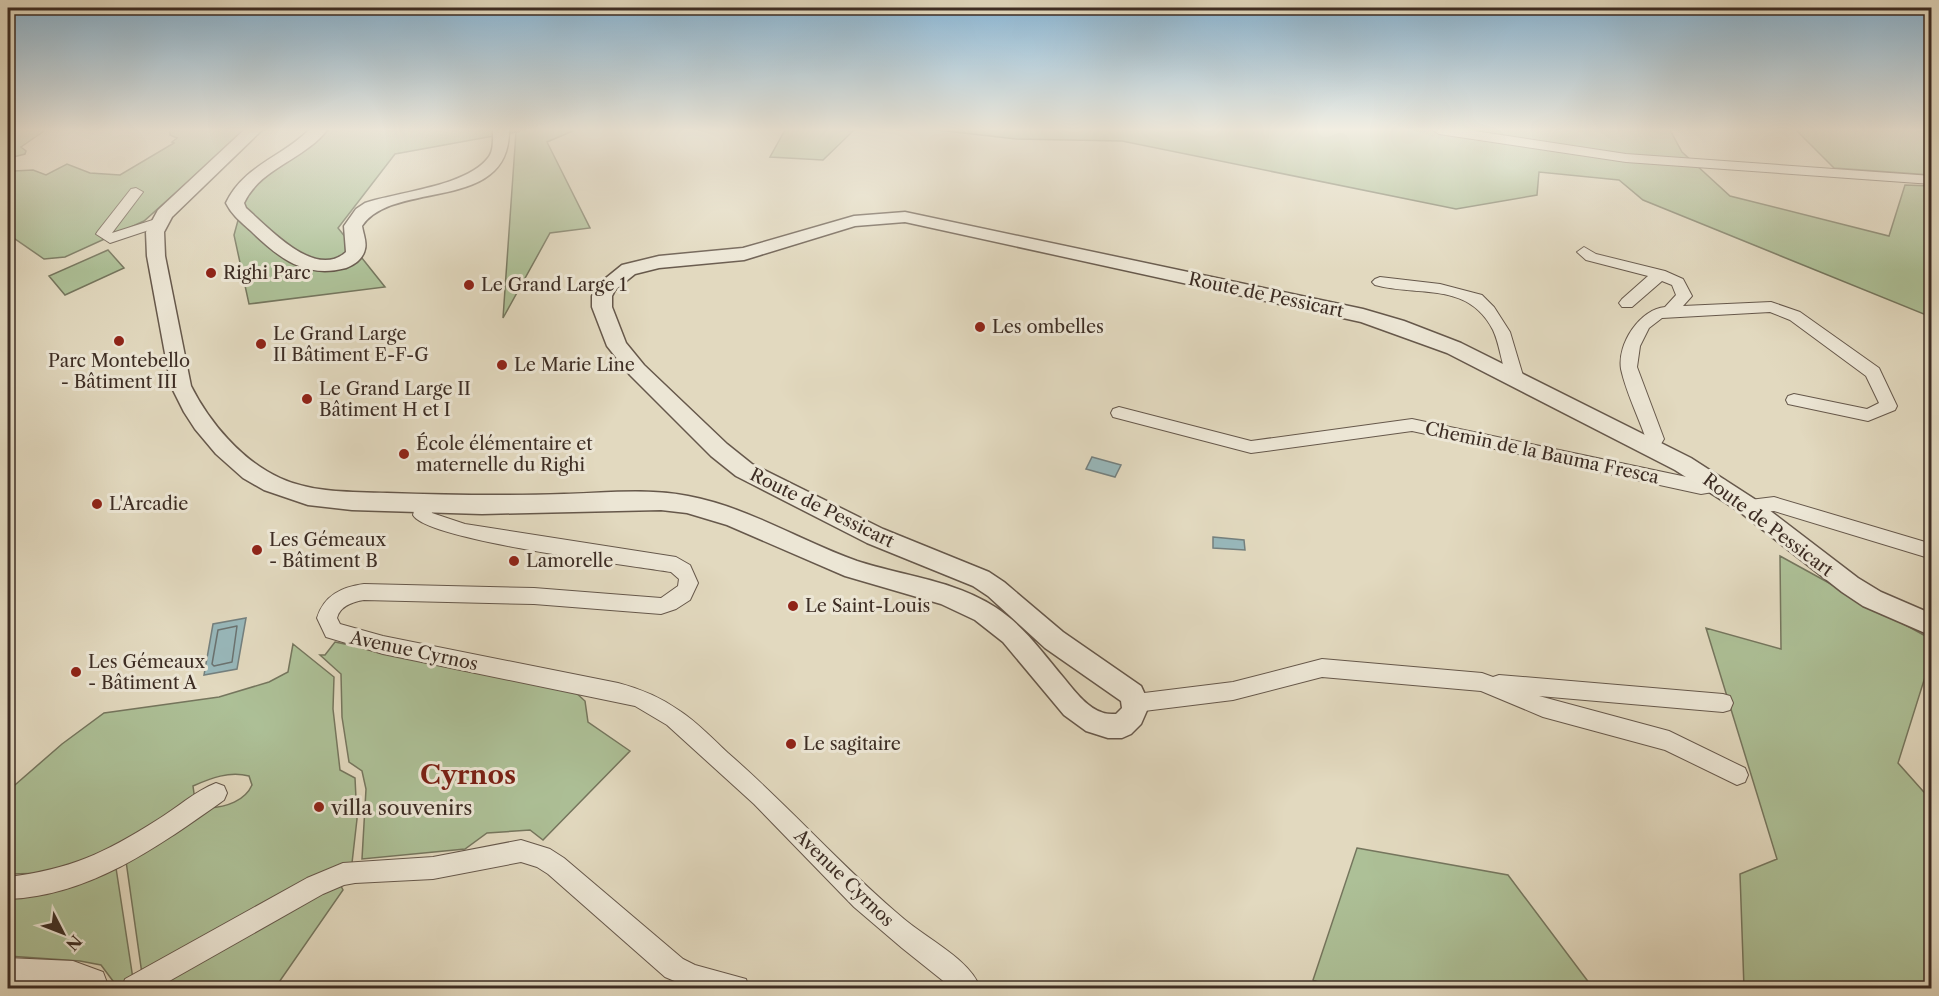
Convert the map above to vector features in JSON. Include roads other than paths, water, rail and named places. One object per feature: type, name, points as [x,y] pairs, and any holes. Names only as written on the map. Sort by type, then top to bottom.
[{"type":"street","points":[[136,192],[103,234],[110,238],[159,222],[174,202],[202,176]]},
{"type":"street","points":[[255,176],[242,188],[235,203],[239,211],[281,248],[300,261],[322,267],[335,266],[347,261],[354,254],[356,248],[353,226],[362,213],[371,207],[445,187],[469,176]]},
{"type":"street","points":[[1883,176],[1932,180]]},
{"type":"street","name":"Route de Pessicart","points":[[159,222],[154,239],[156,262],[181,386],[191,406],[225,448],[251,472],[272,484],[308,496],[352,501],[482,506],[661,501],[716,509],[821,557],[856,570],[939,591],[964,601],[1001,625],[1025,648],[1080,714],[1094,722],[1110,726],[1122,726],[1135,711],[1136,703],[1132,694],[1054,640],[996,589],[981,579],[875,536],[771,486],[729,459],[637,370],[617,346],[602,307],[602,297],[608,286],[629,269],[642,265],[744,254],[854,221],[905,216],[1363,316],[1426,336],[1650,447],[1719,485],[1850,585],[1872,599],[1932,626]]},
{"type":"street","points":[[1584,252],[1591,257],[1660,274],[1678,282],[1684,296],[1670,312]]},
{"type":"street","points":[[1627,303],[1660,274]]},
{"type":"street","points":[[1380,282],[1440,289],[1477,299],[1490,311],[1502,332],[1516,379]]},
{"type":"street","points":[[1650,447],[1655,439],[1629,367],[1632,346],[1643,325],[1658,313],[1771,308],[1795,316],[1873,372],[1888,406],[1868,415],[1794,400]]},
{"type":"street","name":"Chemin de la Bauma Fresca","points":[[1119,413],[1251,447],[1412,425],[1701,488],[1719,485]]},
{"type":"street","name":"Avenue Cyrnos","points":[[423,504],[422,514],[426,518],[465,531],[676,565],[687,575],[689,582],[687,591],[672,603],[662,606],[534,596],[364,592],[341,599],[330,608],[327,618],[333,631],[343,636],[393,647],[618,692],[652,704],[674,718],[730,767],[862,899],[910,940],[956,974],[968,988]]},
{"type":"street","points":[[1748,506],[1774,504],[1932,552]]},
{"type":"street","points":[[1136,703],[1233,691],[1322,668],[1723,703]]},
{"type":"street","points":[[1482,682],[1543,708],[1669,741],[1737,775]]},
{"type":"street","points":[[8,888],[56,882],[94,869],[180,818],[216,793]]},
{"type":"street","points":[[134,988],[315,886],[343,874],[433,868],[521,851],[542,857],[556,866],[674,968],[693,977],[737,988]]},
{"type":"street","points":[[8,970],[73,973],[94,981],[97,988]]},
{"type":"water","points":[[1092,457],[1121,465],[1115,477],[1086,469]]},
{"type":"water","points":[[1213,537],[1244,540],[1245,550],[1213,548]]},
{"type":"water","points":[[246,618],[237,669],[204,675],[213,624]]},
{"type":"place","name":"Righi Parc","points":[[211,273]]},
{"type":"place","name":"Le Grand Large 1","points":[[469,285]]},
{"type":"place","name":"Les ombelles","points":[[980,327]]},
{"type":"place","name":"Parc Montebello - Bâtiment III","points":[[119,341]]},
{"type":"place","name":"Le Grand Large II Bâtiment E-F-G","points":[[261,344]]},
{"type":"place","name":"Le Marie Line","points":[[502,365]]},
{"type":"place","name":"Le Grand Large II Bâtiment H et I","points":[[307,399]]},
{"type":"place","name":"École élémentaire et maternelle du Righi","points":[[404,454]]},
{"type":"place","name":"L'Arcadie","points":[[97,504]]},
{"type":"place","name":"Les Gémeaux - Bâtiment B","points":[[257,550]]},
{"type":"place","name":"Lamorelle","points":[[514,561]]},
{"type":"place","name":"Le Saint-Louis","points":[[793,606]]},
{"type":"place","name":"Les Gémeaux - Bâtiment A","points":[[76,672]]},
{"type":"place","name":"Le sagitaire","points":[[791,744]]},
{"type":"place","name":"villa souvenirs","points":[[319,807]]},
{"type":"district","name":"Cyrnos","points":[[468,775]]}]
